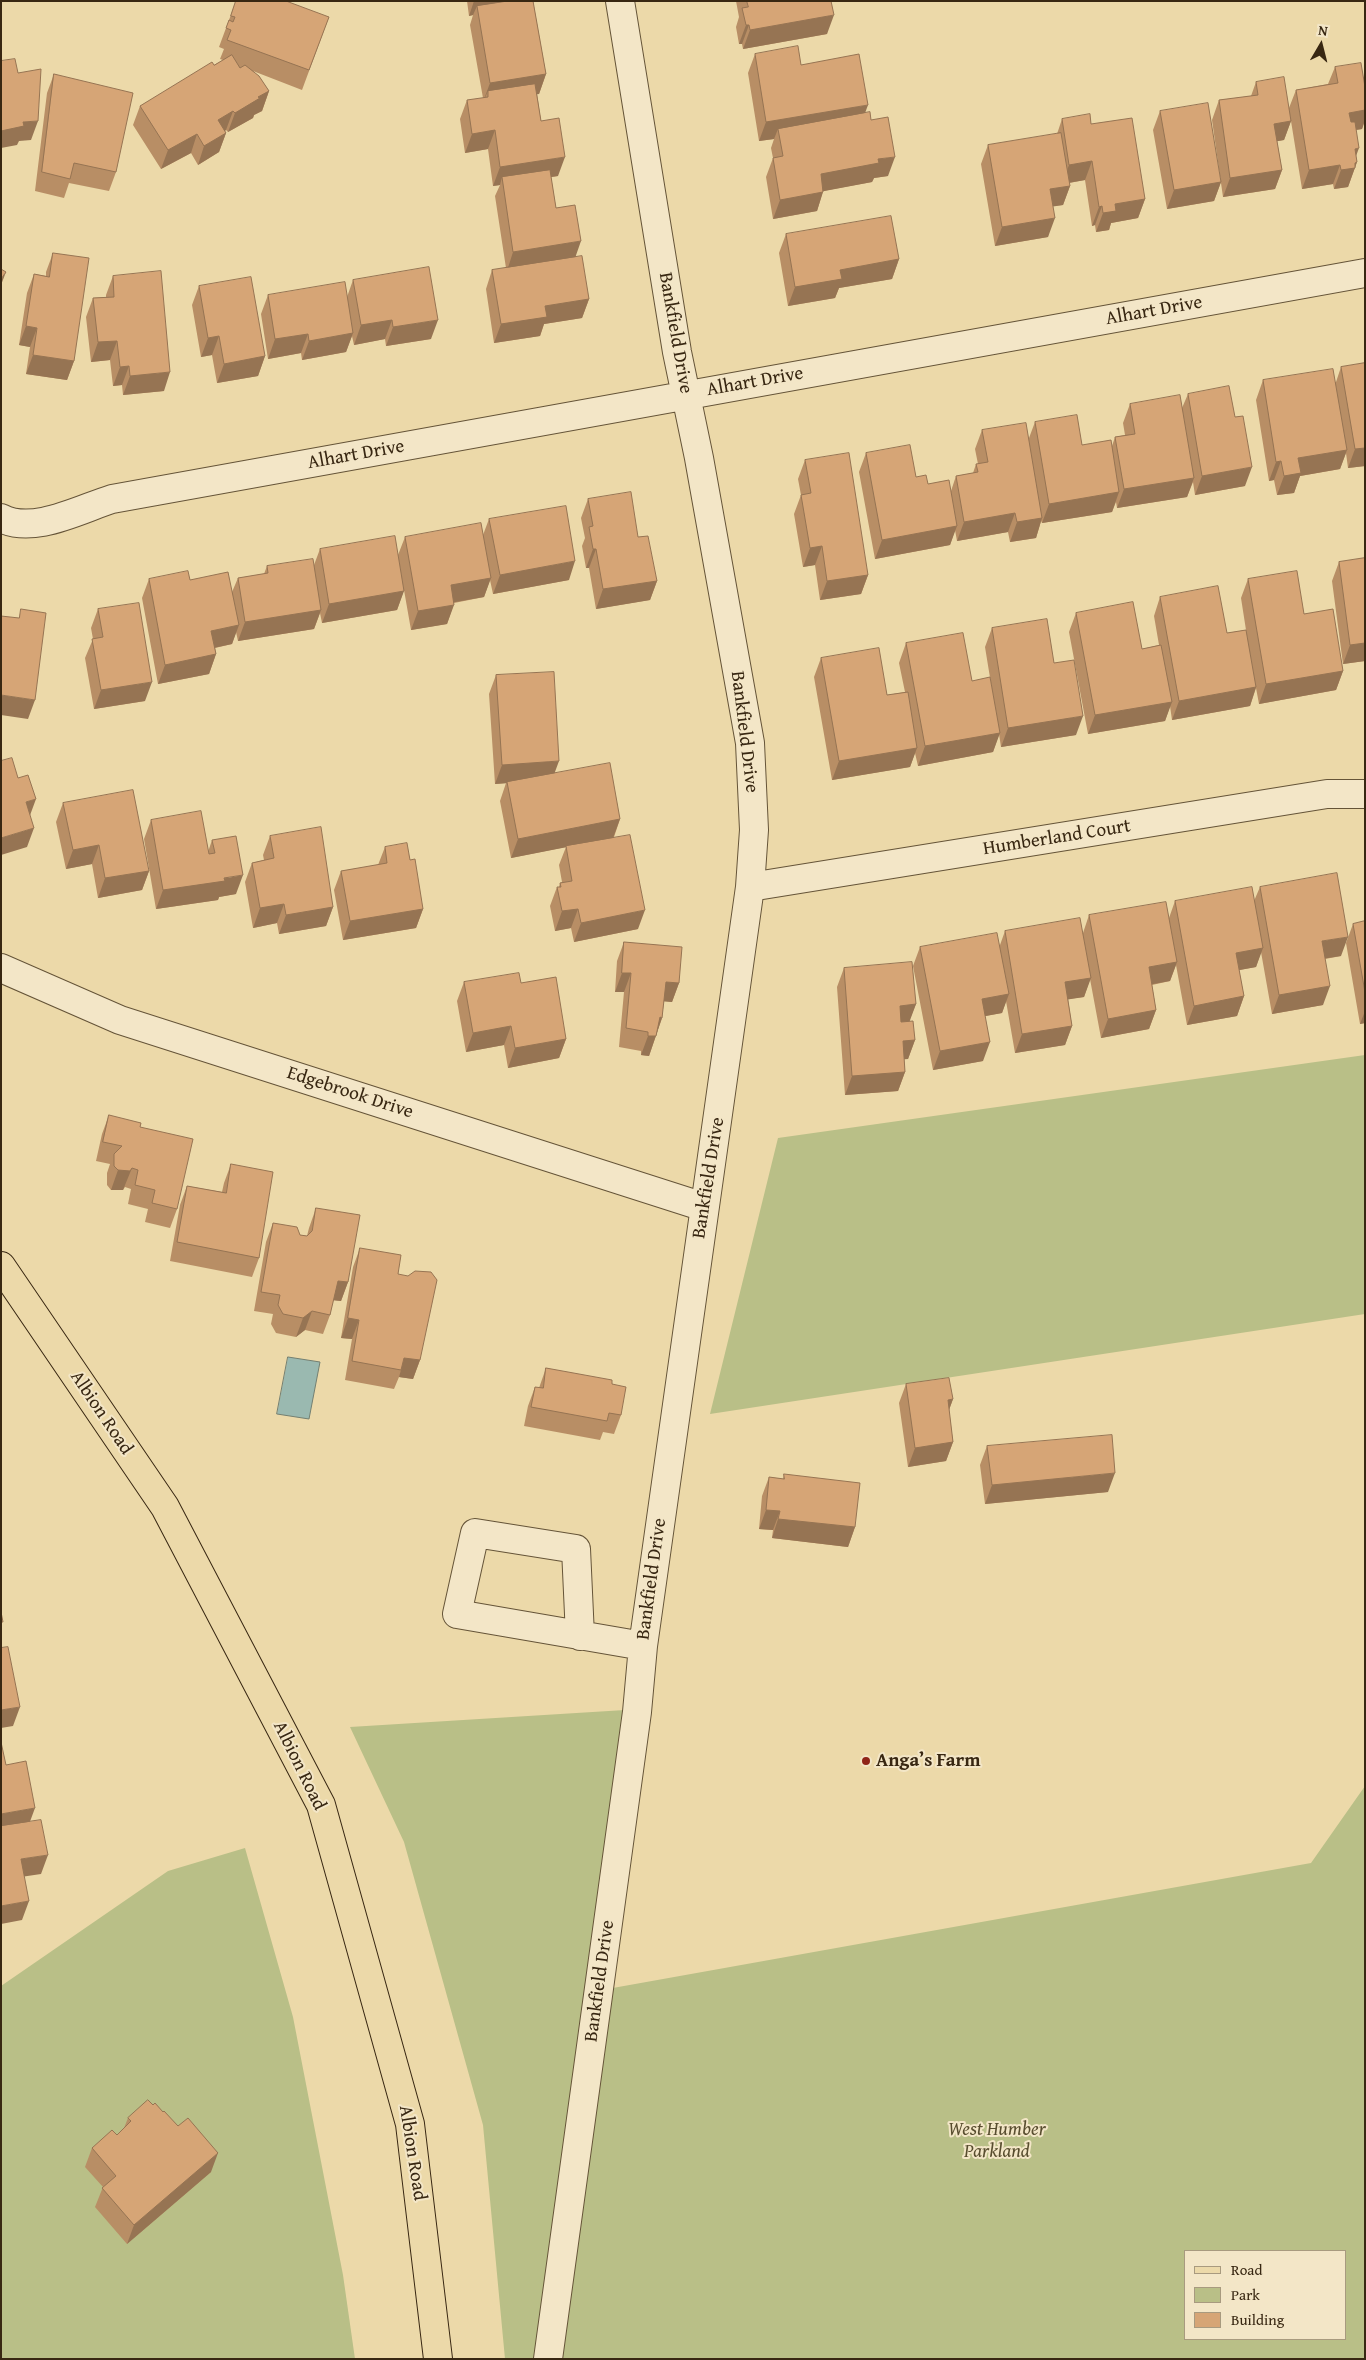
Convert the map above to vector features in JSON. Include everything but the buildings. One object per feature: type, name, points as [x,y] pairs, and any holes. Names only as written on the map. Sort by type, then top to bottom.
[{"type":"main road","name":"Albion Road","points":[[1,1266],[165,1506],[321,1805],[410,2124],[438,2359]]},
{"type":"street","name":"Bankfield Drive","points":[[548,2359],[637,1712],[643,1646],[750,887],[754,830],[750,743],[700,458],[685,395],[620,1]]},
{"type":"street","name":"Alhart Drive","points":[[1,518],[11,523],[46,523],[112,499],[1365,273]]},
{"type":"street","name":"Humberland Court","points":[[750,887],[1327,794],[1365,794]]},
{"type":"street","name":"Edgebrook Drive","points":[[1,968],[120,1020],[704,1208]]},
{"type":"street","points":[[580,1636],[576,1549],[475,1533],[457,1614],[580,1636],[643,1646]]},
{"type":"green space","points":[[1365,1055],[1365,1314],[710,1414],[778,1138]]},
{"type":"green space","name":"West Humber Parkland","points":[[625,1710],[596,1991],[1311,1863],[1365,1786],[1365,2359],[505,2359],[483,2125],[404,1842],[350,1727]]},
{"type":"green space","points":[[245,1848],[293,2017],[343,2275],[355,2359],[1,2359],[1,1986],[168,1871]]},
{"type":"water","points":[[288,1357],[320,1362],[309,1419],[277,1414]]},
{"type":"place","name":"Anga’s Farm","points":[[866,1761]]}]
